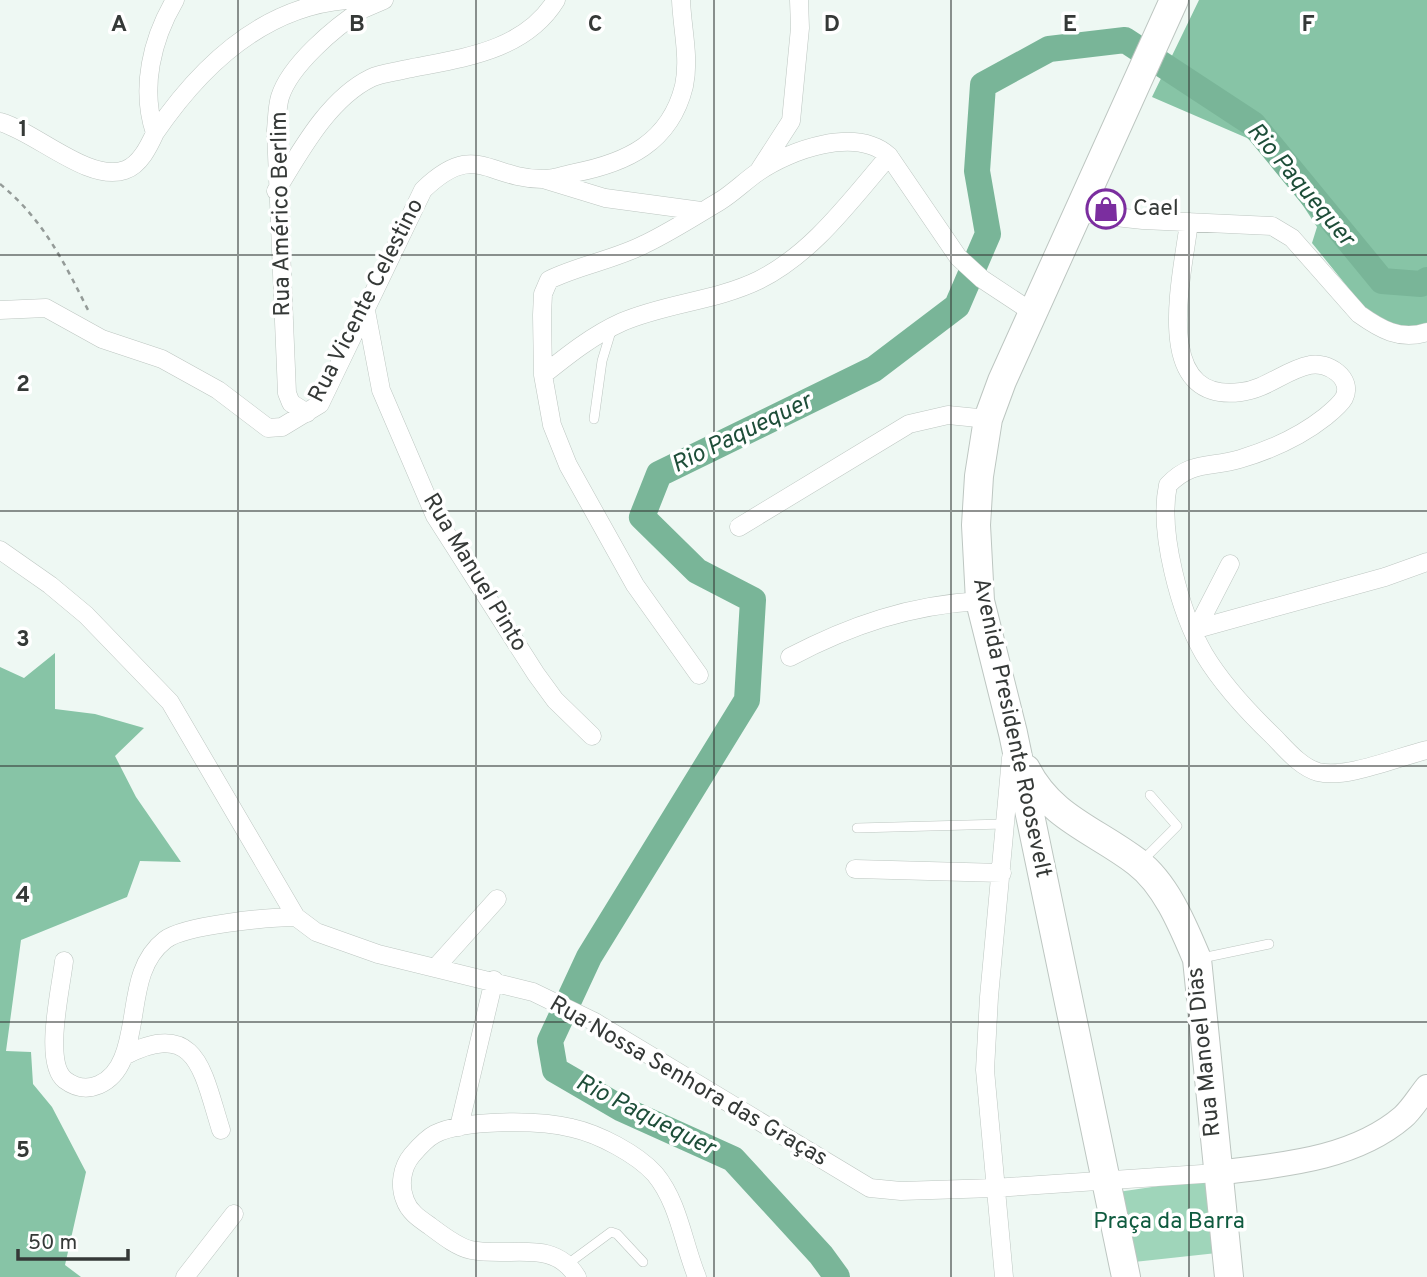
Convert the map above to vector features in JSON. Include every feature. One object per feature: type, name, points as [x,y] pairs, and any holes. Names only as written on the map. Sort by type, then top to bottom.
[{"type":"main road","name":"Avenida Presidente Roosevelt","points":[[1126,1277],[1013,733],[980,601],[976,526],[988,419],[1032,312],[1174,0]]},
{"type":"main road","name":"Rua Manoel Dias","points":[[1013,733],[1040,794],[1072,821],[1139,863],[1177,911],[1197,959],[1229,1277]]},
{"type":"main road","points":[[1036,845],[1041,816],[1055,814],[1072,821]]},
{"type":"main road","points":[[1217,1173],[1304,1160],[1371,1138],[1403,1116],[1427,1087]]},
{"type":"street","points":[[155,133],[149,115],[152,60],[159,27],[176,0]]},
{"type":"street","points":[[0,122],[32,135],[82,165],[108,172],[126,170],[144,154],[155,133],[192,84],[232,46],[286,13],[346,0]]},
{"type":"street","name":"Rua Américo Berlim","points":[[307,413],[291,403],[286,393],[276,192],[276,130],[281,96],[296,71],[359,5],[384,0]]},
{"type":"street","points":[[276,192],[334,107],[352,90],[372,77],[494,51],[523,33],[550,10],[556,0]]},
{"type":"street","name":"Rua Vicente Celestino","points":[[542,179],[629,158],[649,145],[668,122],[684,86],[685,48],[681,0]]},
{"type":"street","points":[[759,171],[791,121],[800,28],[799,0]]},
{"type":"street","points":[[699,676],[635,585],[568,466],[552,425],[543,375],[543,294],[549,280],[646,244],[722,200],[759,171],[785,157],[836,144],[873,144],[889,156],[950,246],[966,265],[1032,312]]},
{"type":"street","points":[[543,375],[570,353],[613,327],[736,290],[779,269],[817,237],[889,156]]},
{"type":"street","name":"Rua Vicente Celestino","points":[[307,413],[320,404],[423,190],[443,171],[471,164],[542,179],[605,198],[701,211]]},
{"type":"street","points":[[1078,213],[1272,226],[1292,239],[1359,314],[1371,323],[1395,335],[1427,332]]},
{"type":"street","points":[[1189,222],[1177,336],[1180,356],[1190,375],[1200,384],[1238,393],[1272,383],[1311,364],[1323,365],[1337,371],[1344,380],[1346,390],[1344,397],[1324,418],[1281,444],[1237,460],[1193,466],[1168,485],[1164,505],[1166,541],[1195,629],[1219,676],[1258,721],[1310,769],[1338,773],[1427,750]]},
{"type":"street","points":[[0,310],[46,308],[102,339],[162,359],[218,390],[268,428],[275,429],[307,413]]},
{"type":"street","name":"Rua Manuel Pinto","points":[[366,311],[381,390],[435,516],[536,674],[555,700],[592,737]]},
{"type":"street","points":[[739,527],[909,425],[948,415],[988,419]]},
{"type":"street","name":"Rua Nossa Senhora das Graças","points":[[0,550],[50,585],[86,615],[170,702],[296,917],[316,932],[340,943],[533,992],[593,1021],[870,1188],[901,1191],[994,1188],[1217,1173]]},
{"type":"street","points":[[1195,629],[1385,577],[1427,562]]},
{"type":"street","points":[[1195,629],[1230,564]]},
{"type":"street","points":[[790,657],[856,625],[903,610],[940,603],[980,601]]},
{"type":"street","points":[[1004,1277],[986,1095],[986,1046],[1013,733]]},
{"type":"street","points":[[855,869],[1002,873]]},
{"type":"street","points":[[436,967],[498,899]]},
{"type":"street","points":[[64,961],[52,1059],[60,1076],[72,1085],[89,1088],[102,1085],[115,1073],[124,1056],[133,1008],[148,959],[167,938],[262,917],[296,917]]},
{"type":"street","points":[[459,1127],[494,980]]},
{"type":"street","points":[[124,1056],[158,1041],[173,1042],[187,1051],[200,1065],[221,1130]]},
{"type":"street","points":[[573,1270],[549,1252],[504,1254],[468,1249],[441,1234],[413,1213],[402,1191],[401,1179],[406,1162],[435,1134],[459,1127],[533,1122],[575,1128],[637,1159],[665,1189],[676,1211],[697,1277]]},
{"type":"street","points":[[185,1277],[234,1214]]},
{"type":"lane","points":[[594,419],[602,361],[613,327]]},
{"type":"lane","points":[[1139,863],[1177,826],[1150,796]]},
{"type":"lane","points":[[857,828],[1004,824]]},
{"type":"lane","points":[[1197,959],[1269,944]]},
{"type":"lane","points":[[573,1270],[611,1232],[617,1234],[643,1262]]},
{"type":"path","points":[[0,184],[26,205],[48,236],[102,339]]},
{"type":"green space","points":[[1199,0],[1427,0],[1427,338],[1384,332],[1312,243],[1317,227],[1270,155],[1247,138],[1152,97]]},
{"type":"green space","points":[[55,653],[55,709],[95,714],[144,728],[115,756],[136,797],[181,862],[140,861],[127,897],[21,940],[6,1051],[31,1052],[33,1084],[52,1107],[86,1172],[65,1265],[81,1277],[0,1277],[0,667],[24,678]]},
{"type":"green space","name":"Praça da Barra","points":[[1213,1178],[1217,1253],[1134,1262],[1118,1192]]},
{"type":"waterway","name":"Rio Paquequer","points":[[837,1277],[821,1255],[733,1159],[622,1109],[555,1070],[550,1041],[589,957],[747,700],[753,600],[697,571],[642,517],[659,474],[874,369],[957,306],[988,234],[977,171],[983,85],[1049,49],[1125,40],[1253,124],[1382,281],[1421,284],[1427,280]]},
{"type":"place","name":"Cael","points":[[1106,209]]}]
